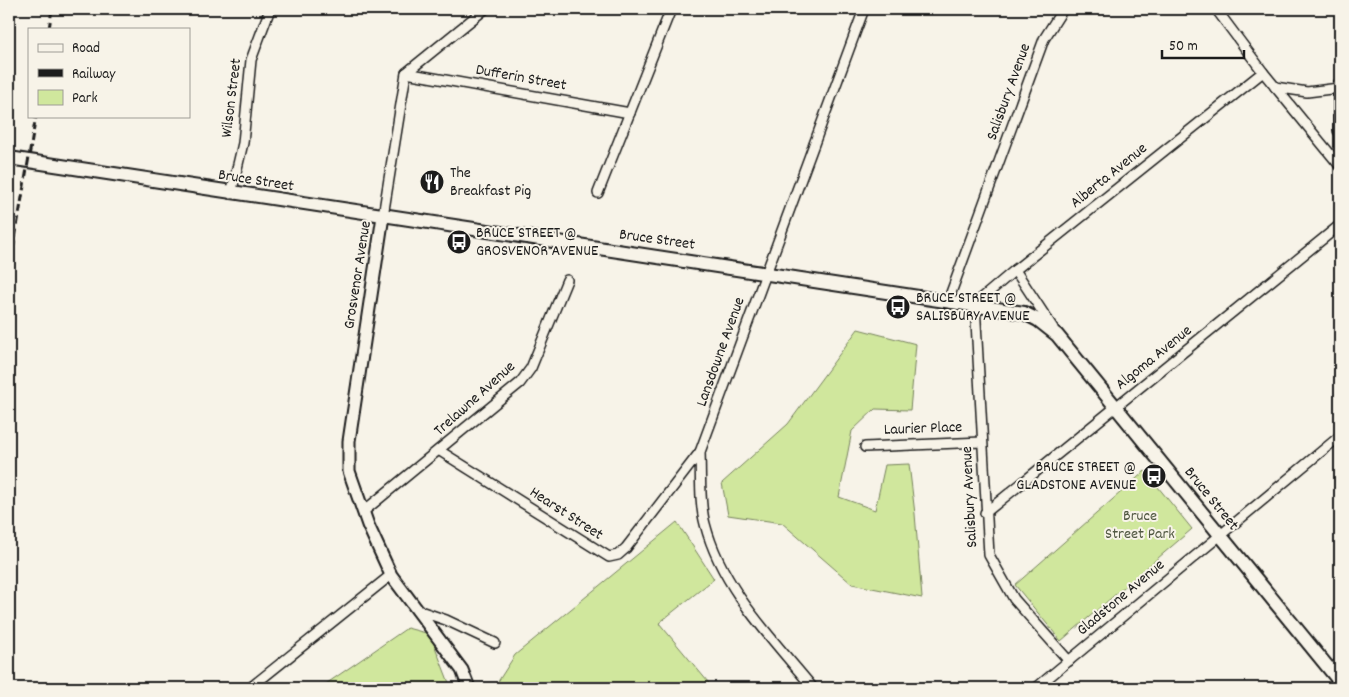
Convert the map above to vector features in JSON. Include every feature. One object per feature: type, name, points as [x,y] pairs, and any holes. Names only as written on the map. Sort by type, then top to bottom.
[{"type":"main road","points":[[1340,87],[1340,130]]},
{"type":"main road","name":"Bruce Street","points":[[9,158],[231,194],[975,304],[1024,313],[1038,320],[1057,335],[1219,535],[1336,666],[1340,682]]},
{"type":"street","name":"Wilson Street","points":[[231,194],[243,143],[251,60],[270,9]]},
{"type":"street","points":[[406,74],[485,9]]},
{"type":"street","points":[[598,193],[671,9]]},
{"type":"street","name":"Lansdowne Avenue","points":[[813,688],[753,615],[719,564],[705,522],[700,452],[864,9]]},
{"type":"street","name":"Salisbury Avenue","points":[[948,301],[1044,39],[1061,9]]},
{"type":"street","points":[[1216,9],[1262,72],[1340,166]]},
{"type":"street","name":"Alberta Avenue","points":[[975,304],[1262,72]]},
{"type":"street","name":"Dufferin Street","points":[[406,74],[630,113]]},
{"type":"street","name":"Grosvenor Avenue","points":[[406,74],[349,441],[349,471],[364,511],[392,574],[416,610],[462,670],[469,688]]},
{"type":"street","points":[[1275,87],[1307,92],[1340,87]]},
{"type":"street","name":"Algoma Avenue","points":[[986,513],[1340,225]]},
{"type":"street","name":"Bruce Street","points":[[1015,270],[1057,335]]},
{"type":"street","name":"Trelawne Avenue","points":[[364,511],[440,451],[520,383],[531,368],[567,280]]},
{"type":"street","name":"Salisbury Avenue","points":[[975,304],[989,555],[1014,599],[1069,661]]},
{"type":"street","name":"Gladstone Avenue","points":[[1036,688],[1340,436]]},
{"type":"street","name":"Laurier Place","points":[[865,447],[982,442]]},
{"type":"street","name":"Hearst Street","points":[[440,451],[609,557],[626,548],[700,452]]},
{"type":"street","points":[[250,688],[392,574]]},
{"type":"street","points":[[416,610],[446,620],[495,643]]},
{"type":"green space","points":[[858,329],[916,344],[910,410],[875,409],[852,431],[839,497],[875,510],[885,465],[909,464],[922,598],[852,584],[782,523],[728,515],[722,483],[788,424]]},
{"type":"green space","name":"Bruce Street Park","points":[[1145,471],[1192,529],[1061,641],[1015,585]]},
{"type":"green space","points":[[677,522],[714,579],[659,623],[713,688],[494,688],[515,655]]},
{"type":"green space","points":[[407,628],[430,634],[451,688],[320,688]]},
{"type":"railway","points":[[49,28],[52,9]]},
{"type":"railway","points":[[9,273],[36,118]]},
{"type":"place","name":"The Breakfast Pig","points":[[432,182]]},
{"type":"place","name":"BRUCE STREET @ GROSVENOR AVENUE","points":[[459,242]]},
{"type":"place","name":"BRUCE STREET @ SALISBURY AVENUE","points":[[898,307]]},
{"type":"place","name":"BRUCE STREET @ GLADSTONE AVENUE","points":[[1154,476]]}]
